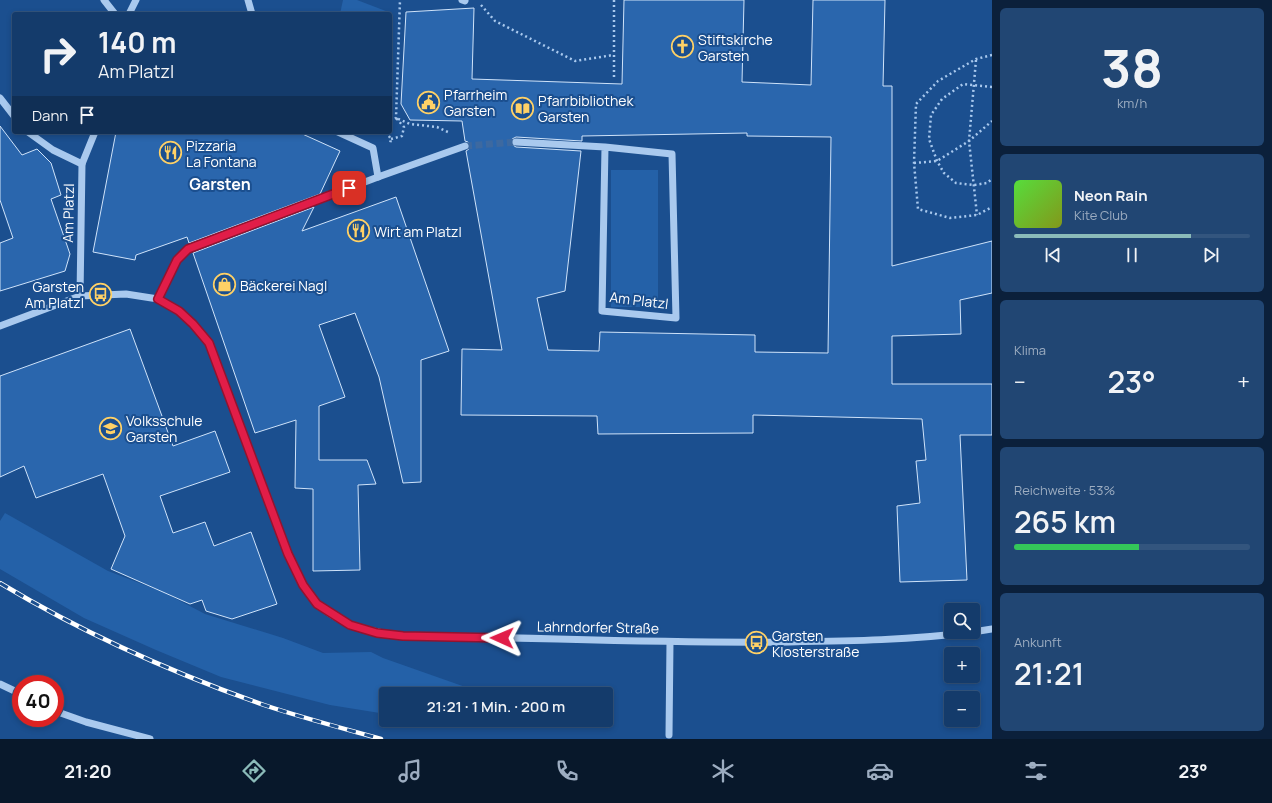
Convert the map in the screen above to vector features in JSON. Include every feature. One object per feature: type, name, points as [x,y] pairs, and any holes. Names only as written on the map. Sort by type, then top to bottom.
[{"type":"street","points":[[104,0],[113,12]]},
{"type":"street","points":[[130,12],[136,0]]},
{"type":"street","points":[[248,0],[251,12]]},
{"type":"street","points":[[0,98],[12,113]]},
{"type":"street","points":[[31,134],[54,150],[82,164]]},
{"type":"street","name":"Am Platzl","points":[[80,296],[82,164],[94,134]]},
{"type":"street","points":[[342,134],[373,148],[378,177]]},
{"type":"street","name":"Am Platzl","points":[[516,142],[605,147],[672,154],[676,318],[602,311],[605,147]]},
{"type":"street","points":[[0,326],[80,296],[126,294],[158,299],[177,260],[188,249],[378,177],[465,146]]},
{"type":"street","name":"Lahrndorfer Straße","points":[[158,299],[179,311],[193,324],[209,343],[288,554],[303,585],[317,604],[350,625],[377,633],[403,636],[670,642],[756,643],[874,641],[944,636]]},
{"type":"street","name":"Lahrndorfer Straße","points":[[980,631],[992,629]]},
{"type":"street","points":[[669,735],[670,642]]},
{"type":"street","points":[[0,684],[12,690]]},
{"type":"street","points":[[64,713],[86,722],[150,739]]},
{"type":"path","points":[[391,139],[402,136],[404,127],[396,118],[400,0]]},
{"type":"path","points":[[464,0],[479,2],[495,21],[575,62],[613,55]]},
{"type":"path","points":[[614,0],[614,80]]},
{"type":"path","points":[[992,55],[976,59],[938,81],[916,104],[914,163],[918,209],[950,218],[977,215],[992,207]]},
{"type":"path","points":[[976,59],[969,141],[977,215]]},
{"type":"path","points":[[992,87],[963,84],[942,99],[931,115],[929,139],[937,161],[944,173],[956,183],[974,185],[987,183],[992,179]]},
{"type":"path","points":[[392,119],[396,118],[410,124],[437,127],[455,135],[465,146]]},
{"type":"path","points":[[914,163],[937,161],[969,141],[992,121]]},
{"type":"shaded area","points":[[343,0],[357,0],[388,12],[340,12]]},
{"type":"shaded area","points":[[611,170],[658,170],[658,307],[611,307]]},
{"type":"shaded area","points":[[5,513],[108,571],[163,592],[205,614],[283,638],[323,653],[371,652],[383,658],[465,687],[379,687],[379,713],[330,705],[221,677],[84,618],[0,569],[0,521]]},
{"type":"building","points":[[624,0],[744,0],[742,82],[811,85],[813,0],[885,0],[883,86],[892,86],[892,266],[992,241],[992,293],[960,300],[961,334],[892,336],[892,384],[992,384],[992,435],[960,435],[967,580],[900,582],[897,506],[920,503],[916,461],[926,460],[922,419],[753,415],[753,433],[598,434],[597,416],[461,415],[462,349],[502,350],[466,151],[469,149],[470,145],[465,141],[462,121],[410,120],[401,104],[406,12],[474,8],[472,79],[622,84]],"holes":[[[747,133],[747,136],[831,137],[828,353],[755,352],[755,335],[600,332],[599,351],[548,350],[537,298],[565,291],[581,151],[516,147],[511,144],[512,139],[516,137],[582,141],[582,136]]]},
{"type":"building","points":[[0,126],[22,155],[37,149],[51,163],[61,195],[51,199],[70,254],[65,271],[0,291],[0,243],[13,238],[0,200]]},
{"type":"building","points":[[116,134],[302,134],[340,151],[320,194],[189,243],[187,237],[136,255],[135,260],[93,252]]},
{"type":"building","points":[[396,197],[449,351],[421,360],[421,482],[403,483],[379,377],[355,313],[319,325],[345,397],[319,406],[319,460],[367,460],[376,484],[358,485],[360,570],[313,571],[313,489],[295,488],[296,420],[255,433],[193,253],[314,207],[302,231]]},
{"type":"building","points":[[130,329],[173,446],[215,431],[230,472],[160,496],[173,533],[205,522],[214,546],[251,532],[277,604],[232,619],[206,611],[202,600],[190,604],[111,569],[125,536],[103,474],[36,498],[24,466],[0,477],[0,376]]},
{"type":"tunnel","points":[[465,146],[516,142]]},
{"type":"railway","points":[[0,583],[63,619],[162,666],[264,705],[381,739]]},
{"type":"place","name":"Stiftskirche Garsten","points":[[683,47]]},
{"type":"place","name":"Pfarrheim Garsten","points":[[428,102]]},
{"type":"place","name":"Pfarrbibliothek Garsten","points":[[523,108]]},
{"type":"place","name":"Pizzaria La Fontana","points":[[171,153]]},
{"type":"place","name":"Wirt am Platzl","points":[[359,231]]},
{"type":"place","name":"Bäckerei Nagl","points":[[224,285]]},
{"type":"place","name":"Garsten Am Platzl","points":[[100,294]]},
{"type":"place","name":"Volksschule Garsten","points":[[111,428]]},
{"type":"place","name":"Garsten Klosterstraße","points":[[756,643]]},
{"type":"district","name":"Garsten","points":[[220,184]]},
{"type":"route","points":[[349,188],[188,249],[177,260],[158,299],[179,311],[193,324],[209,343],[288,554],[303,585],[317,604],[350,625],[377,633],[403,636],[502,638]]}]
